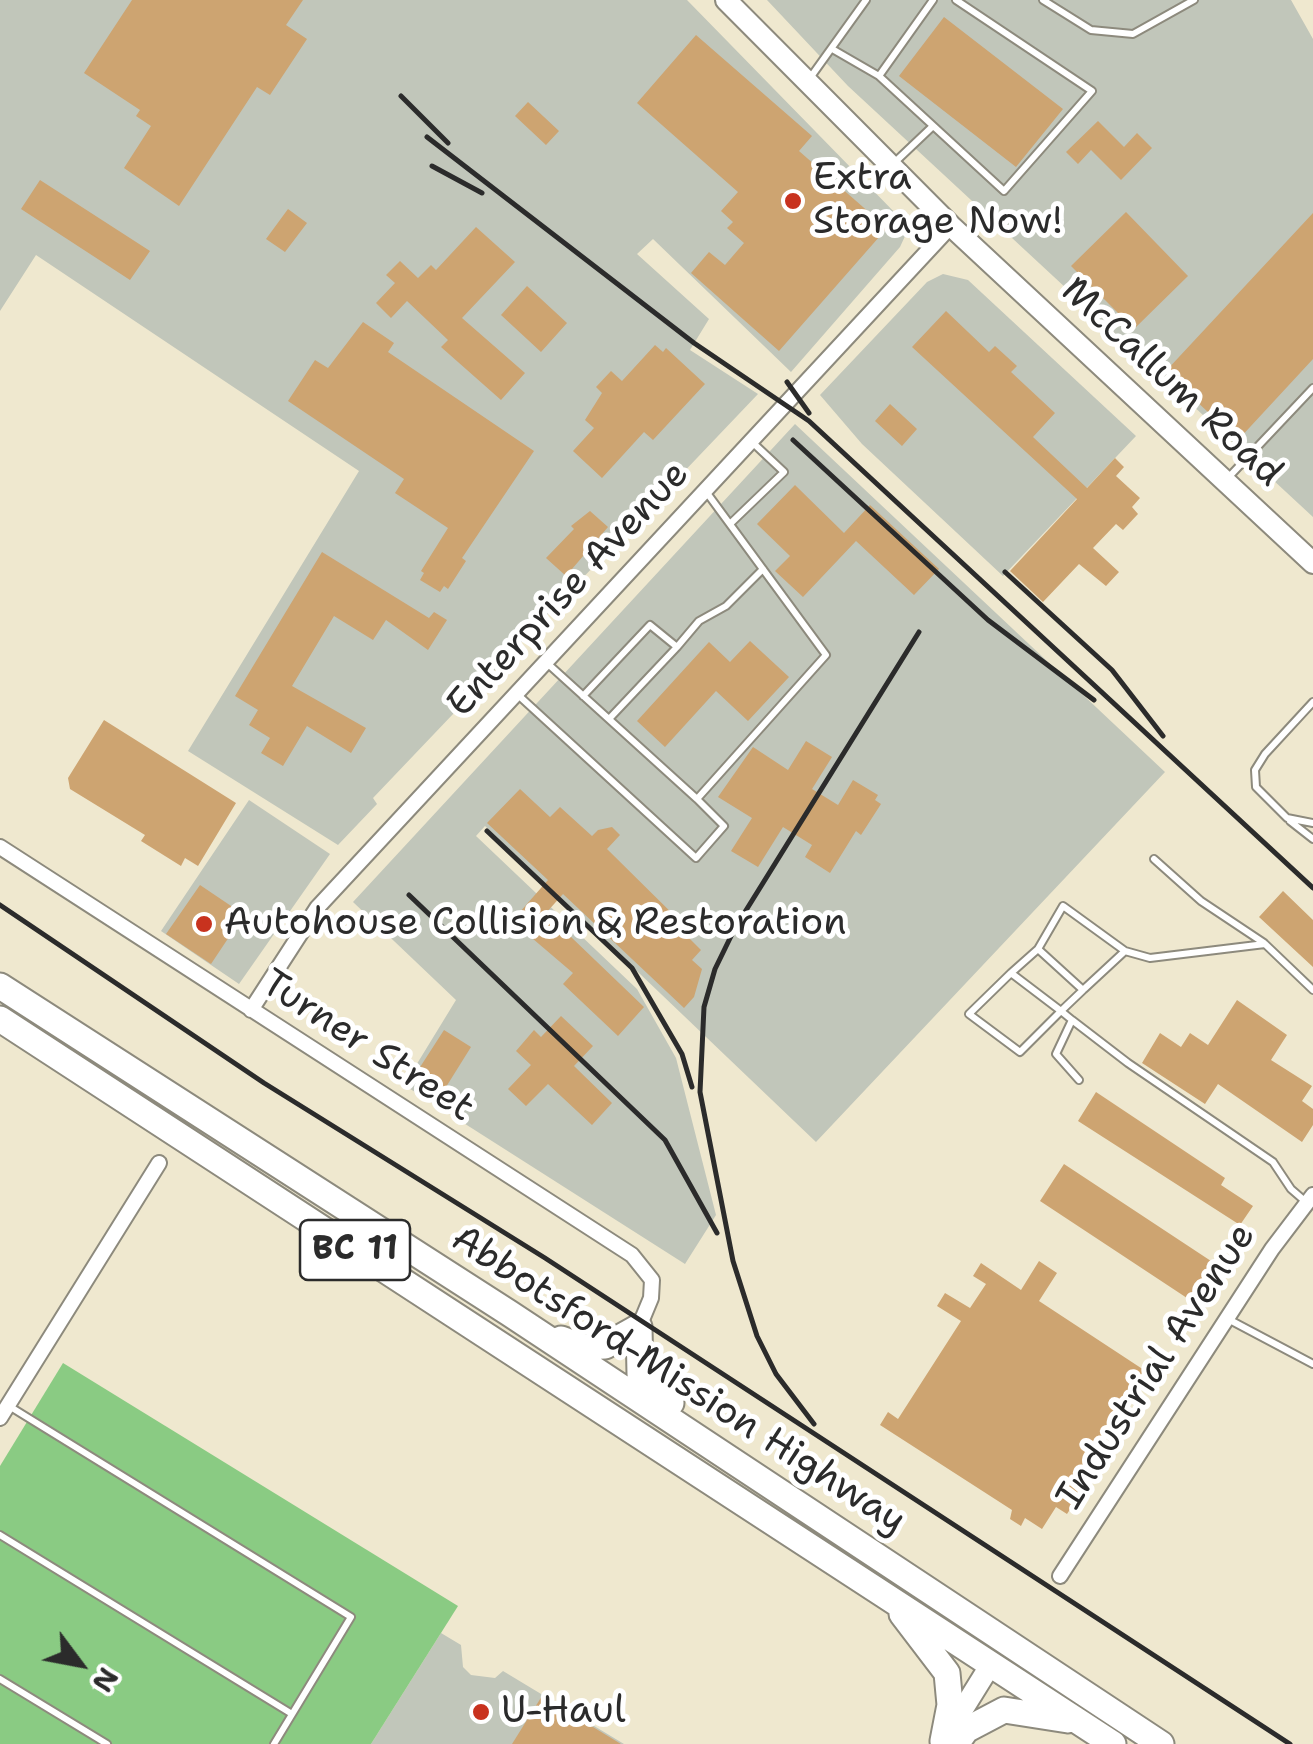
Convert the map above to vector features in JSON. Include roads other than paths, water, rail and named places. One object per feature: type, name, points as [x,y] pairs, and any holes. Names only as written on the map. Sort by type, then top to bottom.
[{"type":"highway","name":"Abbotsford-Mission Highway","points":[[0,986],[509,1313],[1161,1744]]},
{"type":"highway","name":"Abbotsford-Mission Highway","points":[[0,1019],[1114,1744]]},
{"type":"highway","points":[[509,1313],[583,1347],[604,1346],[639,1326],[640,1374],[648,1386],[852,1523],[887,1550],[908,1577]]},
{"type":"highway","points":[[886,1595],[948,1673],[947,1743]]},
{"type":"highway","points":[[991,1664],[1014,1657],[1034,1661]]},
{"type":"highway","points":[[947,1743],[1004,1710],[1083,1724]]},
{"type":"main road","name":"McCallum Road","points":[[726,0],[950,226],[1313,563]]},
{"type":"main road","points":[[947,1743],[991,1664]]},
{"type":"street","name":"Enterprise Avenue","points":[[250,1010],[316,908],[950,226]]},
{"type":"street","name":"Turner Street","points":[[0,848],[632,1255],[652,1280],[651,1298],[639,1326]]},
{"type":"street","points":[[4,1412],[159,1163]]},
{"type":"street","name":"Industrial Avenue","points":[[1060,1576],[1227,1318],[1310,1199]]},
{"type":"lane","points":[[806,82],[834,50],[866,0]]},
{"type":"lane","points":[[879,76],[932,0]]},
{"type":"lane","points":[[834,50],[879,76],[1004,191],[1092,91],[956,0]]},
{"type":"lane","points":[[1043,0],[1092,30],[1133,34],[1194,0]]},
{"type":"lane","points":[[890,166],[932,126]]},
{"type":"lane","points":[[1226,482],[1313,388]]},
{"type":"lane","points":[[732,522],[784,472],[750,440]]},
{"type":"lane","points":[[697,798],[826,655],[732,522],[705,491]]},
{"type":"lane","points":[[609,719],[700,621],[726,606],[763,568]]},
{"type":"lane","points":[[584,696],[650,625],[677,647]]},
{"type":"lane","points":[[516,694],[696,858],[724,826],[546,662]]},
{"type":"lane","points":[[1313,702],[1264,754],[1255,770],[1256,787],[1313,839]]},
{"type":"lane","points":[[1287,818],[1313,823]]},
{"type":"lane","points":[[1154,858],[1201,901],[1265,944],[1313,990]]},
{"type":"lane","points":[[1125,951],[1020,1052],[969,1014],[1038,949],[1063,906],[1125,951],[1150,958],[1265,944]]},
{"type":"lane","points":[[1038,949],[1083,990]]},
{"type":"lane","points":[[1010,973],[1274,1162],[1291,1190],[1310,1199]]},
{"type":"lane","points":[[1072,1020],[1056,1054],[1079,1080]]},
{"type":"lane","points":[[1227,1318],[1313,1364]]},
{"type":"lane","points":[[4,1412],[351,1616],[274,1744]]},
{"type":"lane","points":[[0,1535],[292,1714]]},
{"type":"lane","points":[[0,1679],[106,1744]]},
{"type":"railway","points":[[401,96],[448,143]]},
{"type":"railway","points":[[427,137],[694,343],[809,421],[1313,888]]},
{"type":"railway","points":[[432,166],[482,193]]},
{"type":"railway","points":[[787,382],[809,413]]},
{"type":"railway","points":[[793,440],[988,620],[1094,700]]},
{"type":"railway","points":[[1005,572],[1112,670],[1163,736]]},
{"type":"railway","points":[[814,1424],[776,1374],[757,1336],[733,1261],[700,1092],[704,1007],[715,969],[735,928],[919,632]]},
{"type":"railway","points":[[487,831],[632,968],[682,1054],[692,1087]]},
{"type":"railway","points":[[409,895],[665,1140],[717,1233]]},
{"type":"railway","points":[[0,905],[264,1083],[545,1258],[1290,1744]]},
{"type":"place","name":"Extra Storage Now!","points":[[793,201]]},
{"type":"place","name":"Autohouse Collision & Restoration","points":[[204,924]]},
{"type":"place","name":"U-Haul","points":[[481,1712]]}]
